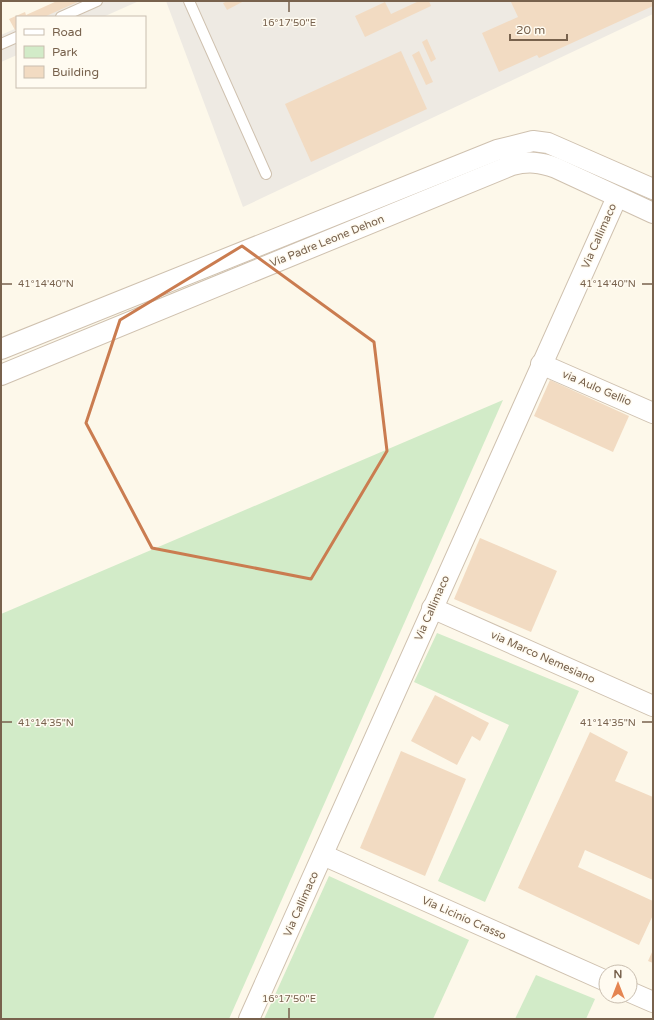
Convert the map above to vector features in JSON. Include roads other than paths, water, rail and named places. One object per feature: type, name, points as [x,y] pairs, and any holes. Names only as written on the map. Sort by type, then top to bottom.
[{"type":"street","name":"Via Padre Leone Dehon","points":[[1,349],[497,150],[516,144],[533,141],[560,147],[653,189]]},
{"type":"street","name":"Via Padre Leone Dehon","points":[[1,375],[512,165],[527,161],[540,162],[556,168],[653,213]]},
{"type":"street","name":"Via Callimaco","points":[[249,1019],[617,197]]},
{"type":"street","name":"via Aulo Gellio","points":[[541,364],[653,412]]},
{"type":"street","name":"via Marco Nemesiano","points":[[432,608],[653,706]]},
{"type":"street","name":"Via Licinio Crasso","points":[[323,855],[598,977]]},
{"type":"street","points":[[638,995],[653,1002]]},
{"type":"lane","points":[[63,16],[97,1]]},
{"type":"lane","points":[[189,1],[266,174]]},
{"type":"lane","points":[[1,44],[16,37]]}]
